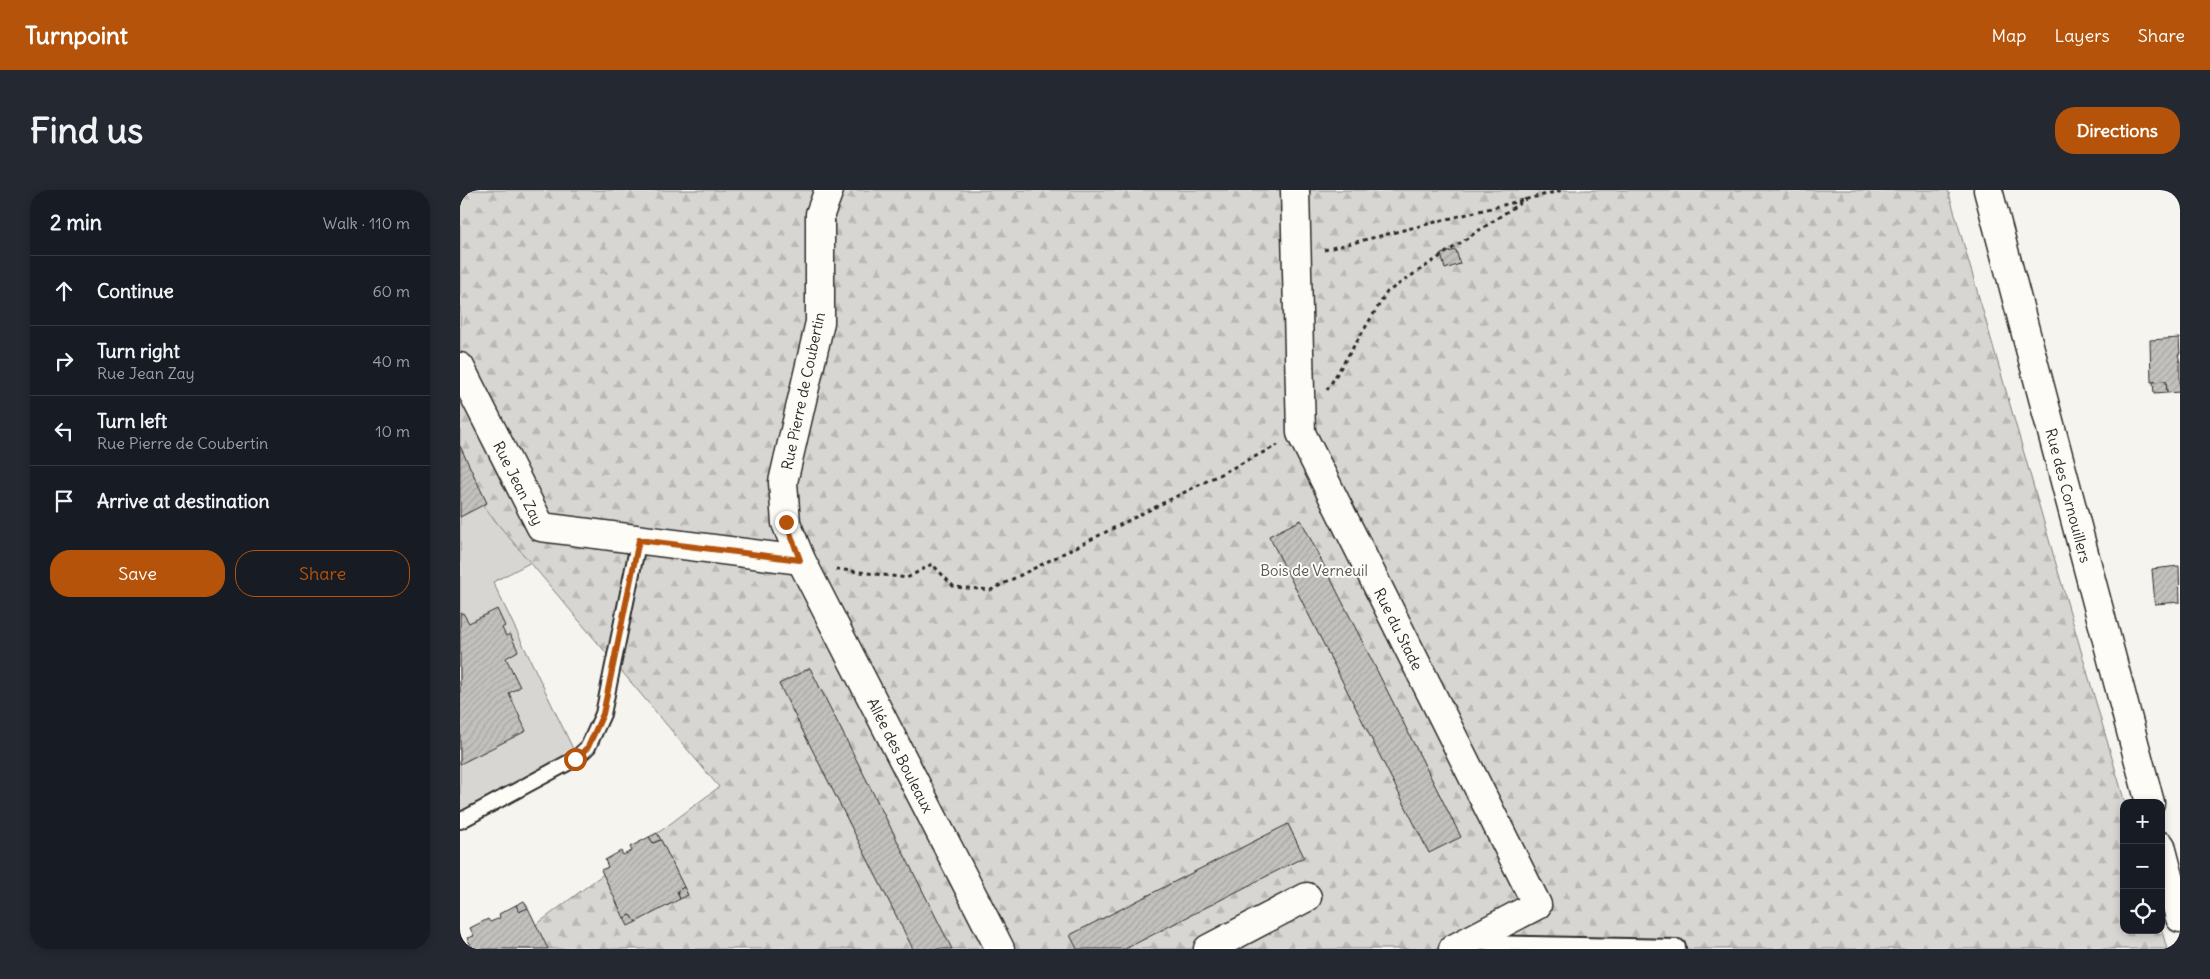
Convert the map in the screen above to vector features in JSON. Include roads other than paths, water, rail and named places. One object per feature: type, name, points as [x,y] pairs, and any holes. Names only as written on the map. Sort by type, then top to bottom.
[{"type":"street","name":"Rue Pierre de Coubertin","points":[[802,562],[786,522],[783,482],[820,322],[822,267],[820,214],[828,190]]},
{"type":"street","name":"Rue du Stade","points":[[1295,190],[1295,257],[1301,433],[1537,905],[1459,946]]},
{"type":"street","name":"Rue des Cornouillers","points":[[1988,190],[2149,799]]},
{"type":"street","name":"Rue Jean Zay","points":[[460,367],[542,527],[802,562]]},
{"type":"street","name":"Allée des Bouleaux","points":[[802,562],[1000,949]]},
{"type":"street","points":[[2165,861],[2180,918]]},
{"type":"street","points":[[1214,948],[1307,898]]},
{"type":"lane","points":[[460,821],[575,759],[588,747],[603,714],[639,540]]},
{"type":"lane","points":[[1459,946],[1678,947]]},
{"type":"park label","name":"Bois de Verneuil","points":[[1314,570]]}]
